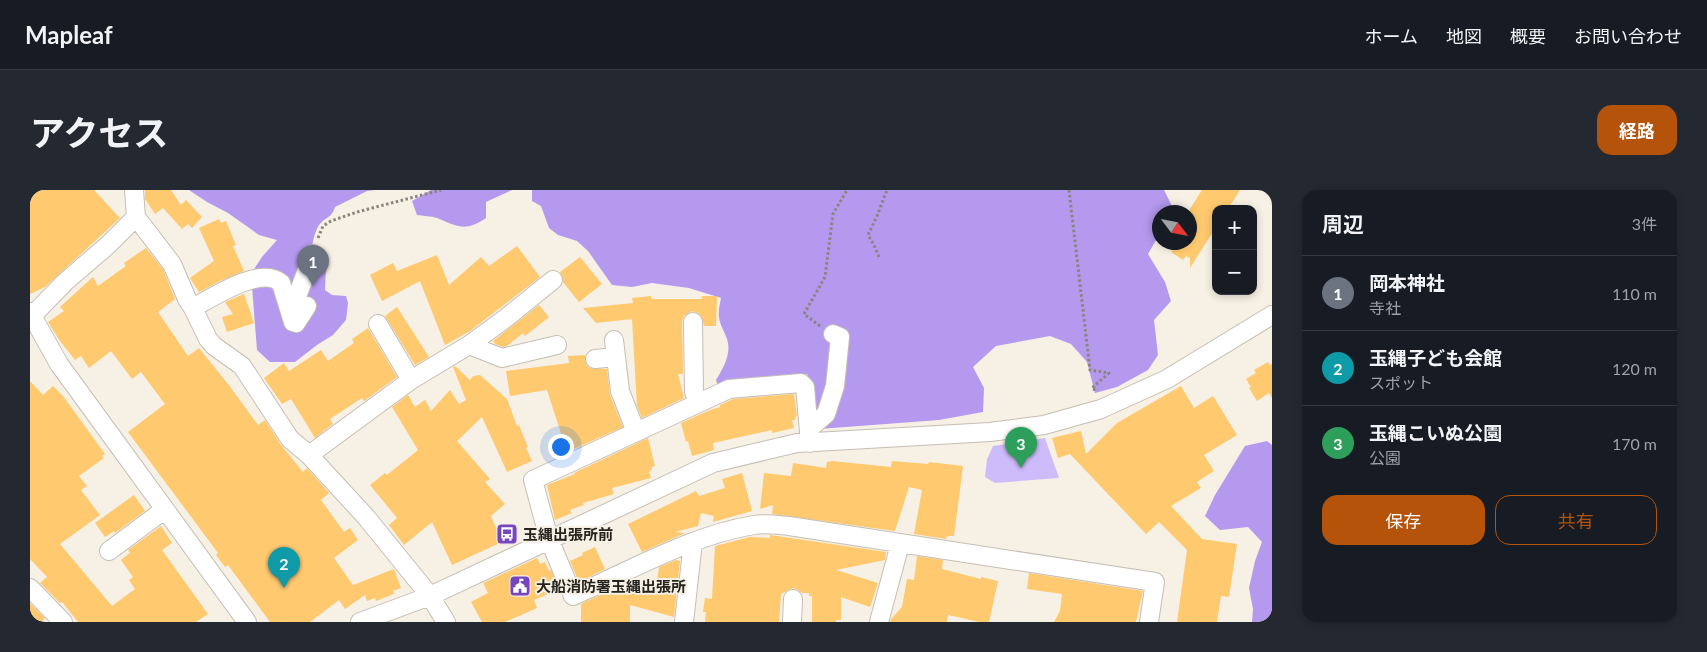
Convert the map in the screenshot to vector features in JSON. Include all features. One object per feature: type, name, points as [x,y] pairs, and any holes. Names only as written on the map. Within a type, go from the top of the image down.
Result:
[{"type":"street","points":[[134,190],[136,217],[172,264],[187,299],[208,339],[214,346],[242,366],[290,439],[309,455],[366,517],[430,596],[446,622]]},
{"type":"street","points":[[136,217],[31,315],[59,364],[247,622]]},
{"type":"street","points":[[286,299],[296,299],[313,254]]},
{"type":"street","points":[[193,308],[245,282],[262,277],[278,280],[281,283],[293,322],[296,323],[307,306]]},
{"type":"street","points":[[309,455],[411,380],[469,345],[553,280]]},
{"type":"street","points":[[360,622],[430,596],[548,539],[713,464],[796,443],[810,436],[990,432],[1044,425],[1107,406],[1167,379],[1272,314]]},
{"type":"street","points":[[693,322],[694,392],[699,403]]},
{"type":"street","points":[[378,324],[411,380]]},
{"type":"street","points":[[810,436],[826,414],[835,386],[840,336],[833,334]]},
{"type":"street","points":[[614,340],[620,391],[636,432]]},
{"type":"street","points":[[469,345],[502,358],[556,345]]},
{"type":"street","points":[[595,359],[616,357]]},
{"type":"street","points":[[810,436],[805,387],[801,383],[730,389],[533,480],[548,539],[573,596],[693,542],[719,533],[756,525],[789,526],[1154,582],[1149,622]]},
{"type":"street","points":[[109,551],[164,510]]},
{"type":"street","points":[[684,622],[693,542]]},
{"type":"street","points":[[878,622],[900,544]]},
{"type":"street","points":[[30,588],[63,622]]},
{"type":"street","points":[[792,622],[793,599]]},
{"type":"path","points":[[313,254],[323,226],[331,221],[357,212],[441,190]]},
{"type":"path","points":[[833,334],[804,314],[825,277],[833,214],[847,190]]},
{"type":"path","points":[[879,257],[868,233],[878,216],[887,190]]},
{"type":"path","points":[[1069,190],[1090,370],[1109,373],[1092,389],[1098,390],[1102,394],[1107,406]]},
{"type":"shaded area","points":[[189,190],[375,190],[367,191],[335,207],[332,213],[321,222],[314,238],[311,261],[326,266],[325,290],[332,295],[346,296],[348,303],[346,320],[333,335],[295,362],[270,362],[257,350],[251,274],[262,257],[277,240],[259,235],[228,213]]},
{"type":"shaded area","points":[[431,190],[512,190],[486,202],[486,218],[473,225],[462,227],[435,217],[417,215],[412,201]]},
{"type":"shaded area","points":[[532,190],[1164,190],[1172,205],[1152,205],[1152,247],[1148,254],[1165,282],[1171,301],[1154,320],[1158,355],[1148,370],[1117,387],[1095,393],[1087,362],[1071,344],[1050,336],[996,346],[973,367],[984,388],[983,412],[939,420],[819,429],[807,374],[735,380],[718,386],[716,380],[728,355],[727,339],[719,317],[721,298],[689,288],[652,283],[632,287],[612,285],[588,251],[577,241],[558,235],[549,228],[541,206],[532,201]]},
{"type":"shaded area","points":[[1045,438],[1059,478],[995,483],[985,477],[987,459],[993,446]]},
{"type":"shaded area","points":[[1267,441],[1272,445],[1272,622],[1252,622],[1253,609],[1249,588],[1255,561],[1262,542],[1248,527],[1220,530],[1205,516],[1215,495],[1245,446]]},
{"type":"building","points":[[30,190],[94,190],[120,218],[45,287],[30,294]]},
{"type":"building","points":[[145,190],[171,190],[181,205],[186,200],[202,217],[192,228],[188,224],[182,229],[163,208],[155,214],[145,199]]},
{"type":"building","points":[[1202,190],[1240,190],[1231,205],[1212,205],[1212,233],[1190,268],[1190,258],[1186,256],[1183,260],[1171,252],[1172,250],[1197,250],[1197,205],[1193,205]]},
{"type":"building","points":[[219,219],[221,223],[226,221],[236,245],[233,246],[244,271],[199,292],[190,278],[214,261],[199,228]]},
{"type":"building","points":[[517,246],[540,277],[470,331],[445,345],[420,281],[382,301],[370,275],[393,263],[397,271],[437,255],[449,285],[481,257],[489,266]]},
{"type":"building","points":[[146,248],[163,269],[175,299],[158,312],[188,356],[199,348],[258,425],[265,420],[281,445],[303,472],[307,468],[329,493],[321,500],[344,532],[350,528],[358,540],[334,558],[353,585],[394,569],[401,588],[393,591],[394,594],[376,601],[375,598],[367,601],[365,595],[345,609],[339,600],[310,622],[270,622],[228,565],[225,567],[216,555],[218,553],[128,432],[165,404],[141,372],[132,379],[111,351],[89,368],[81,356],[75,360],[60,341],[48,322],[64,311],[60,307],[93,277],[98,286],[126,266],[124,263]]},
{"type":"building","points":[[580,257],[602,284],[579,302],[563,282],[560,272]]},
{"type":"building","points":[[244,294],[254,323],[227,332],[222,317],[233,314],[225,302]]},
{"type":"building","points":[[651,296],[652,299],[702,299],[702,296],[717,296],[716,326],[704,326],[702,317],[692,311],[684,316],[682,322],[683,374],[678,374],[684,398],[642,418],[637,406],[632,319],[596,323],[583,308],[633,303],[632,298]]},
{"type":"building","points":[[539,305],[549,317],[525,336],[523,333],[507,346],[503,347],[495,344],[493,341]]},
{"type":"building","points":[[397,307],[429,357],[415,365],[385,316]]},
{"type":"building","points":[[368,328],[397,377],[364,401],[362,398],[330,419],[333,424],[315,438],[291,399],[282,404],[264,378],[284,363],[289,371],[321,350],[328,361],[354,343],[352,339]]},
{"type":"building","points":[[585,355],[586,365],[590,368],[607,369],[610,395],[623,427],[567,452],[547,390],[510,396],[506,371],[569,363],[568,356]]},
{"type":"building","points":[[1268,362],[1270,365],[1272,364],[1272,398],[1269,393],[1257,401],[1246,379],[1256,373],[1254,370]]},
{"type":"building","points":[[455,366],[470,380],[473,376],[480,375],[507,399],[517,426],[519,425],[528,447],[526,448],[532,461],[507,472],[482,417],[457,441],[490,479],[485,482],[505,504],[491,516],[502,542],[452,565],[432,522],[404,545],[389,525],[397,518],[370,485],[385,473],[387,475],[418,450],[392,407],[408,395],[415,407],[425,400],[431,411],[450,390],[459,404],[466,400],[453,367]]},
{"type":"building","points":[[30,381],[43,395],[53,386],[63,396],[105,454],[102,456],[104,458],[79,476],[87,486],[81,490],[100,515],[60,544],[112,606],[135,589],[129,580],[133,577],[121,560],[130,553],[128,550],[161,526],[172,543],[162,550],[208,614],[196,622],[78,622],[62,602],[60,603],[40,583],[47,577],[30,559]]},
{"type":"building","points":[[1181,386],[1194,408],[1213,396],[1237,435],[1204,455],[1214,471],[1197,482],[1201,488],[1171,506],[1202,539],[1237,544],[1229,597],[1221,596],[1217,622],[1177,622],[1187,550],[1159,522],[1146,534],[1070,454],[1058,458],[1052,438],[1081,431],[1086,454],[1117,423]]},
{"type":"building","points":[[794,394],[797,416],[795,417],[796,420],[792,420],[794,428],[772,433],[772,430],[713,443],[714,450],[692,456],[681,423],[720,407],[720,405],[733,399]]},
{"type":"building","points":[[648,438],[655,466],[649,471],[651,478],[612,488],[614,494],[583,503],[584,505],[570,510],[572,513],[555,520],[547,485],[575,474]]},
{"type":"building","points":[[892,461],[928,464],[929,462],[963,466],[954,536],[947,536],[946,539],[914,534],[922,490],[909,487],[895,531],[772,514],[773,505],[760,509],[764,473],[791,476],[793,463],[826,468],[827,462],[891,467]]},
{"type":"building","points":[[742,473],[752,511],[713,522],[714,516],[701,513],[698,526],[675,532],[685,533],[642,552],[628,524],[696,491],[699,496],[725,488],[722,479]]},
{"type":"building","points":[[134,495],[145,511],[115,533],[114,531],[105,537],[95,523]]},
{"type":"building","points":[[770,535],[886,552],[885,560],[836,570],[878,583],[870,607],[841,597],[841,620],[836,620],[836,622],[812,622],[812,596],[809,596],[809,593],[802,593],[793,588],[781,594],[779,622],[705,622],[706,612],[703,612],[705,598],[712,599],[715,546],[750,537],[770,538]]},
{"type":"building","points":[[595,547],[605,569],[581,581],[581,579],[578,580],[570,561]]},
{"type":"building","points":[[917,556],[943,560],[942,569],[981,579],[981,577],[998,581],[989,622],[979,622],[948,615],[947,622],[890,622],[902,607],[907,579],[914,580]]},
{"type":"building","name":"大船消防署玉縄出張所","points":[[537,558],[540,564],[545,562],[549,571],[551,570],[559,589],[534,600],[537,608],[505,622],[482,622],[471,602],[488,593],[483,583]]},
{"type":"building","points":[[676,560],[680,561],[674,617],[630,605],[630,622],[581,622],[581,604],[623,584],[646,590],[647,587],[656,589],[659,567]]},
{"type":"building","points":[[1029,573],[1143,591],[1136,622],[1054,622],[1060,611],[1062,594],[1027,589]]},
{"type":"building","points":[[30,603],[45,618],[41,622],[30,622]]},
{"type":"place","name":"岡本神社","points":[[313,286]]},
{"type":"place","name":"玉縄こいぬ公園","points":[[1021,468]]},
{"type":"place","name":"玉縄出張所前","points":[[507,534]]},
{"type":"place","name":"大船消防署玉縄出張所","points":[[520,586]]},
{"type":"place","name":"玉縄子ども会館","points":[[284,588]]}]
